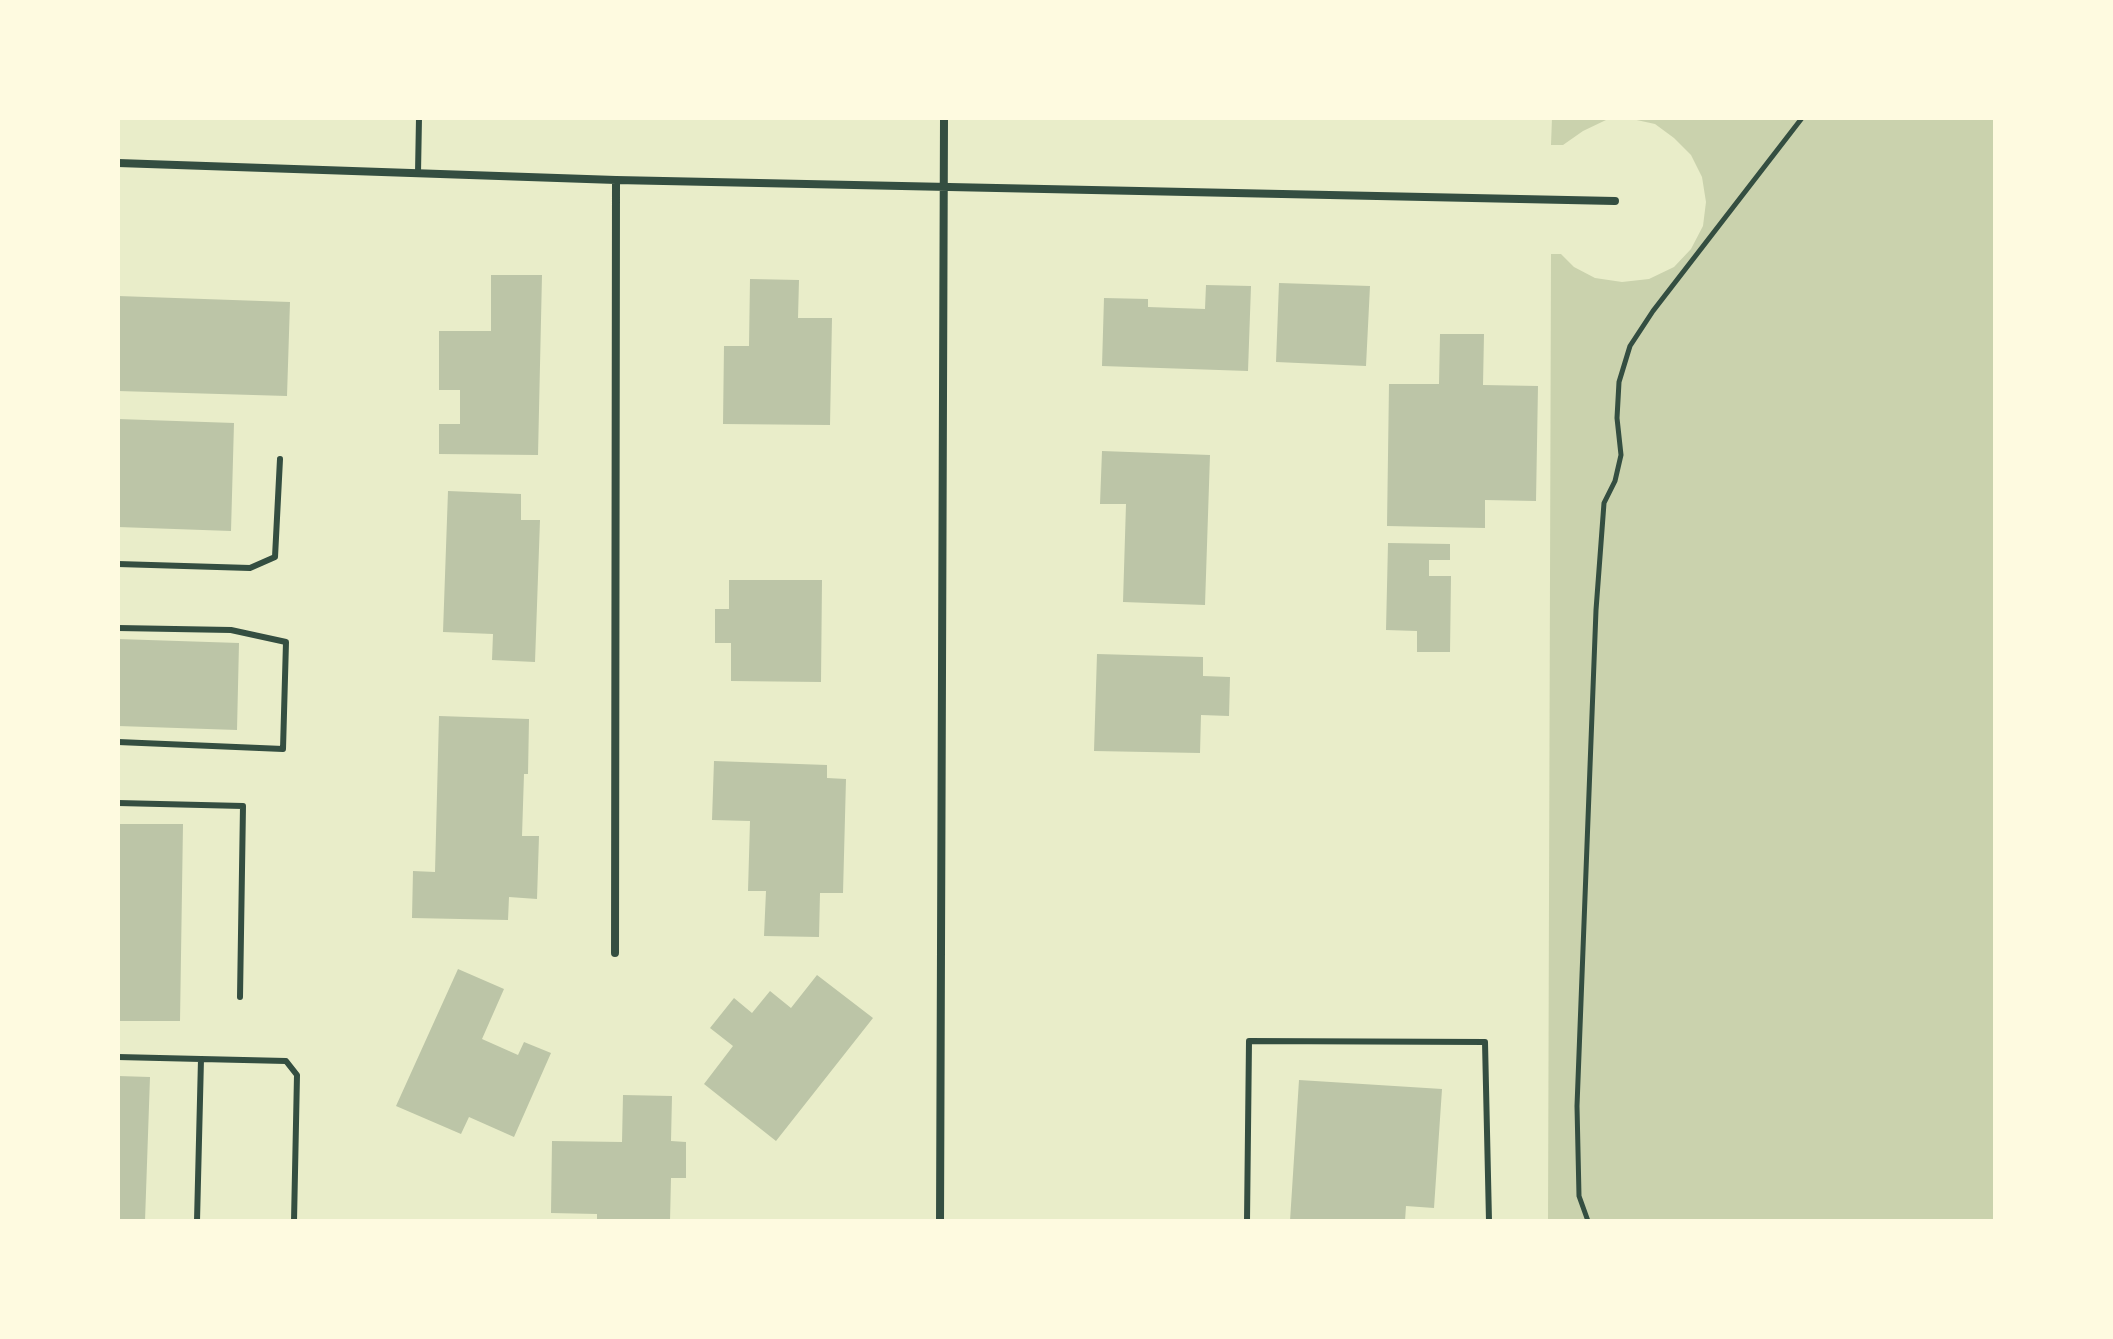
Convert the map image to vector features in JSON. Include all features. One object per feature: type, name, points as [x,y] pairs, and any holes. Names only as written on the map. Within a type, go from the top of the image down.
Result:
[{"type":"street","points":[[940,1221],[944,118]]},
{"type":"street","points":[[118,163],[616,180],[1615,201]]},
{"type":"street","points":[[615,953],[616,180]]},
{"type":"lane","points":[[418,173],[419,118]]},
{"type":"lane","points":[[118,564],[250,568],[275,557],[280,459]]},
{"type":"lane","points":[[118,628],[231,630],[286,642],[283,749],[118,742]]},
{"type":"lane","points":[[118,803],[243,806],[240,997]]},
{"type":"lane","points":[[1247,1221],[1249,1041],[1265,1041],[1485,1042],[1489,1221]]},
{"type":"lane","points":[[118,1057],[286,1061],[297,1075],[294,1221]]},
{"type":"lane","points":[[197,1221],[201,1059]]},
{"type":"path","points":[[1588,1221],[1579,1196],[1577,1106],[1596,610],[1604,503],[1615,481],[1621,455],[1617,418],[1619,382],[1630,346],[1653,311],[1802,118]]},
{"type":"green space","points":[[1552,118],[1995,118],[1995,1221],[1548,1221],[1551,254],[1561,254],[1574,267],[1595,278],[1622,282],[1649,279],[1674,267],[1691,249],[1703,226],[1706,202],[1702,177],[1691,155],[1655,124],[1632,119],[1606,120],[1563,145],[1551,145]]},
{"type":"building","points":[[491,275],[542,275],[538,455],[439,454],[439,424],[460,424],[460,390],[439,390],[439,331],[491,331]]},
{"type":"building","points":[[750,279],[799,280],[798,318],[832,318],[830,425],[723,424],[724,346],[749,346]]},
{"type":"building","points":[[1279,283],[1370,286],[1366,366],[1276,362]]},
{"type":"building","points":[[1206,285],[1251,286],[1248,371],[1102,366],[1104,298],[1148,299],[1148,307],[1205,309]]},
{"type":"building","points":[[118,296],[290,302],[287,396],[118,391]]},
{"type":"building","points":[[1440,334],[1484,334],[1483,385],[1538,386],[1536,501],[1485,500],[1485,528],[1387,526],[1389,384],[1439,384]]},
{"type":"building","points":[[118,419],[234,423],[231,531],[118,527]]},
{"type":"building","points":[[1102,451],[1210,455],[1205,605],[1123,602],[1126,504],[1100,504]]},
{"type":"building","points":[[448,491],[521,494],[521,520],[540,520],[535,662],[492,660],[493,634],[443,632]]},
{"type":"building","points":[[1388,543],[1450,544],[1450,560],[1429,560],[1429,576],[1451,576],[1450,652],[1417,652],[1417,631],[1386,630]]},
{"type":"building","points":[[729,580],[822,580],[821,682],[731,681],[731,643],[715,643],[715,609],[729,609]]},
{"type":"building","points":[[118,639],[239,643],[237,730],[118,726]]},
{"type":"building","points":[[1097,654],[1203,657],[1203,676],[1230,677],[1229,716],[1201,715],[1200,753],[1094,751]]},
{"type":"building","points":[[439,716],[529,719],[522,836],[539,836],[537,899],[509,897],[508,920],[412,918],[413,871],[435,872]]},
{"type":"building","points":[[714,761],[827,765],[827,778],[846,779],[843,893],[820,893],[819,937],[764,936],[766,891],[748,891],[750,821],[712,820]]},
{"type":"building","points":[[118,824],[183,824],[180,1021],[118,1021]]},
{"type":"building","points":[[458,969],[504,989],[482,1039],[518,1055],[524,1042],[551,1053],[514,1137],[469,1117],[461,1134],[396,1106]]},
{"type":"building","points":[[817,975],[873,1018],[776,1141],[704,1084],[733,1046],[710,1028],[734,998],[752,1013],[770,991],[791,1008]]},
{"type":"building","points":[[118,1076],[150,1077],[145,1221],[118,1221]]},
{"type":"building","points":[[1299,1080],[1442,1089],[1434,1208],[1406,1206],[1405,1221],[1290,1221]]},
{"type":"building","points":[[623,1095],[672,1096],[671,1141],[686,1142],[686,1178],[671,1178],[670,1221],[597,1221],[597,1214],[551,1213],[552,1141],[622,1142]]}]
